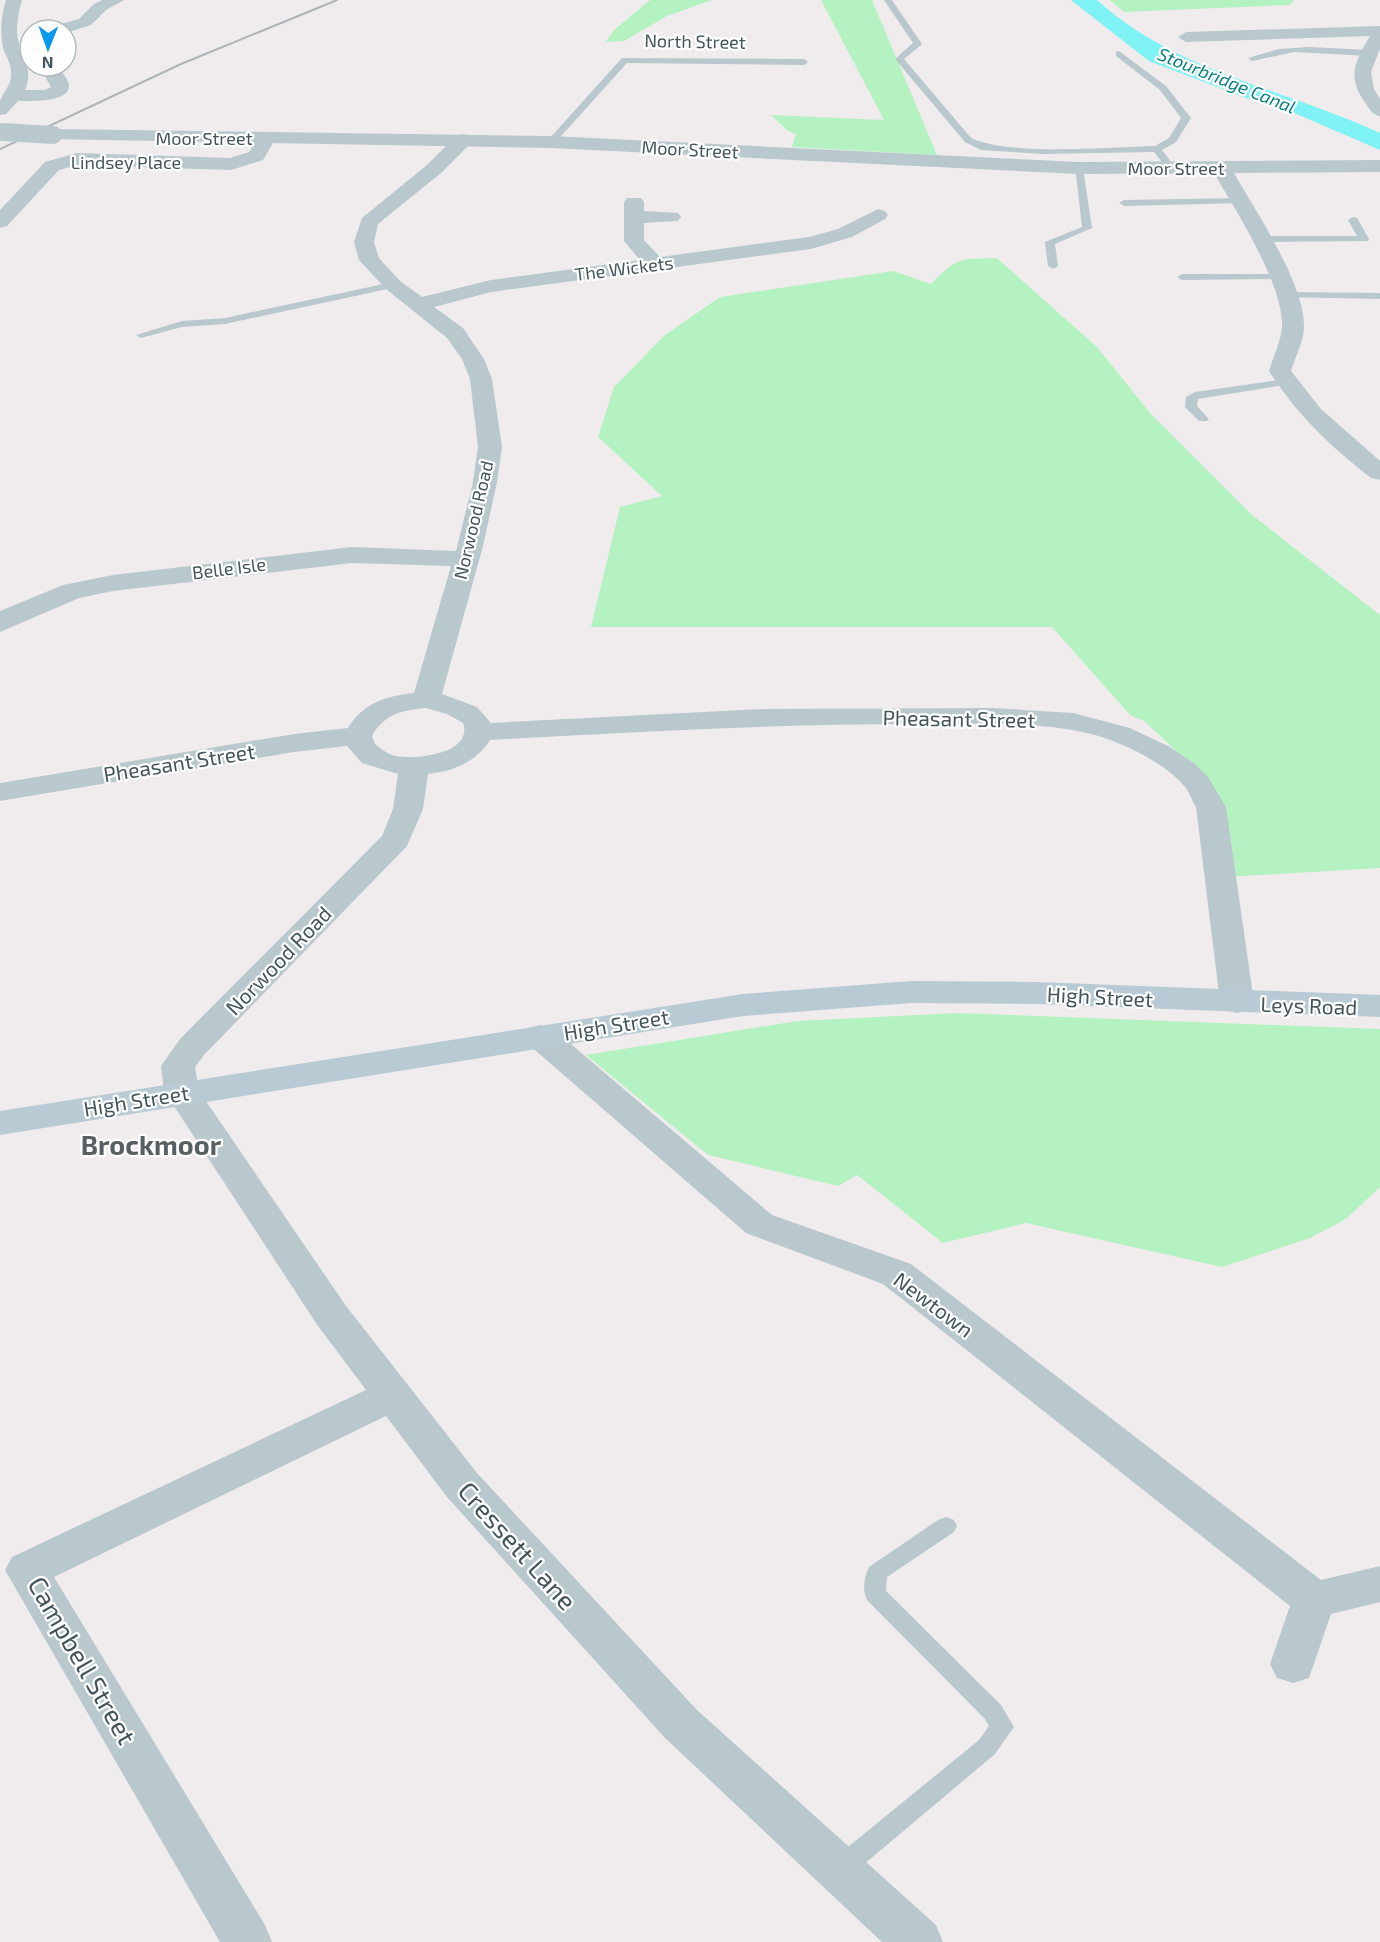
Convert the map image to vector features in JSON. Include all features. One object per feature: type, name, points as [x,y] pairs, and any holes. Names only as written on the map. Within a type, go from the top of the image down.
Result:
[{"type":"main road","name":"High Street","points":[[0,1123],[182,1092],[743,1005],[911,992],[1037,993],[1237,1002]]},
{"type":"main road","name":"Leys Road","points":[[1237,1002],[1380,1006]]},
{"type":"street","points":[[0,110],[14,96],[20,67],[11,45],[9,11],[14,0]]},
{"type":"street","points":[[78,24],[85,22],[100,7],[116,0]]},
{"type":"street","points":[[1186,37],[1380,32],[1361,69],[1366,94],[1380,111]]},
{"type":"street","points":[[14,96],[48,95],[60,88],[56,78]]},
{"type":"street","name":"Moor Street","points":[[1,132],[53,135],[551,142],[1078,168],[1380,166]]},
{"type":"street","name":"Lindsey Place","points":[[0,222],[52,166],[62,162],[77,159],[231,164],[256,156],[267,138]]},
{"type":"street","name":"Norwood Road","points":[[426,700],[466,559],[490,447],[481,379],[472,358],[455,333],[393,285],[369,260],[364,242],[369,222],[434,169],[463,140]]},
{"type":"street","points":[[1221,168],[1260,239],[1282,286],[1293,326],[1280,371],[1314,418],[1380,473]]},
{"type":"street","points":[[655,264],[634,241],[634,209],[671,217]]},
{"type":"street","name":"The Wickets","points":[[419,304],[491,286],[738,255],[812,243],[845,233],[878,215]]},
{"type":"street","points":[[829,238],[851,250]]},
{"type":"street","name":"Belle Isle","points":[[2,619],[72,591],[124,581],[352,555],[466,559]]},
{"type":"street","points":[[426,700],[451,704],[469,713],[477,722],[479,732],[471,747],[457,757],[441,763],[414,766],[388,763],[373,758],[362,748],[358,736],[364,721],[379,710],[407,701],[426,700]]},
{"type":"street","name":"Pheasant Street","points":[[479,732],[675,720],[901,716],[1041,718],[1090,725],[1124,735],[1175,763],[1197,782],[1211,807],[1237,1002]]},
{"type":"street","name":"Pheasant Street","points":[[0,792],[294,743],[358,736]]},
{"type":"street","name":"Norwood Road","points":[[182,1092],[178,1066],[192,1047],[396,839],[408,809],[414,766]]},
{"type":"street","name":"Newtown","points":[[540,1036],[759,1224],[897,1274],[1314,1600]]},
{"type":"street","name":"Cressett Lane","points":[[182,1092],[332,1316],[462,1485],[681,1724],[918,1942]]},
{"type":"street","name":"Campbell Street","points":[[247,1942],[27,1570],[392,1395]]},
{"type":"street","points":[[1293,1664],[1314,1600],[1380,1584]]},
{"type":"lane","points":[[888,0],[918,44],[899,59],[968,140],[984,148],[1042,151],[1157,149],[1173,140],[1186,118],[1163,88],[1119,54]]},
{"type":"lane","points":[[1252,58],[1276,52],[1369,53]]},
{"type":"lane","name":"North Street","points":[[551,142],[625,60],[804,62]]},
{"type":"lane","points":[[1157,149],[1170,167]]},
{"type":"lane","points":[[1053,266],[1050,243],[1087,228],[1078,168]]},
{"type":"lane","points":[[1124,202],[1240,201]]},
{"type":"lane","points":[[1260,239],[1364,239],[1353,220]]},
{"type":"lane","points":[[1182,277],[1380,296]]},
{"type":"lane","points":[[141,335],[182,324],[225,321],[393,285]]},
{"type":"lane","points":[[1203,419],[1191,406],[1192,397],[1199,393],[1286,382]]},
{"type":"lane","points":[[840,1869],[987,1747],[1002,1727],[993,1712],[875,1594],[877,1573],[946,1527]]},
{"type":"green space","points":[[650,0],[712,0],[667,16],[624,41],[606,42],[613,31]]},
{"type":"green space","points":[[821,0],[872,0],[937,155],[792,147],[796,134],[788,131],[771,115],[884,120]]},
{"type":"green space","points":[[1110,0],[1293,0],[1293,2],[1289,5],[1124,12]]},
{"type":"green space","points":[[997,258],[1097,347],[1151,414],[1251,514],[1380,615],[1380,868],[1225,877],[1202,775],[1144,721],[1130,715],[1052,627],[591,627],[620,507],[662,496],[598,437],[614,387],[665,335],[720,297],[893,271],[931,284],[947,269],[960,261]]},
{"type":"green space","points":[[958,1013],[1380,1029],[1380,1187],[1346,1219],[1310,1238],[1222,1267],[1026,1223],[943,1243],[857,1175],[838,1186],[708,1155],[586,1055],[797,1021]]},
{"type":"water","name":"Stourbridge Canal","points":[[1071,0],[1097,0],[1128,25],[1196,62],[1380,133],[1380,150],[1292,112],[1246,98],[1149,61]]},
{"type":"railway","points":[[0,149],[181,64],[337,0]]},
{"type":"district","name":"Brockmoor","points":[[151,1144]]}]
